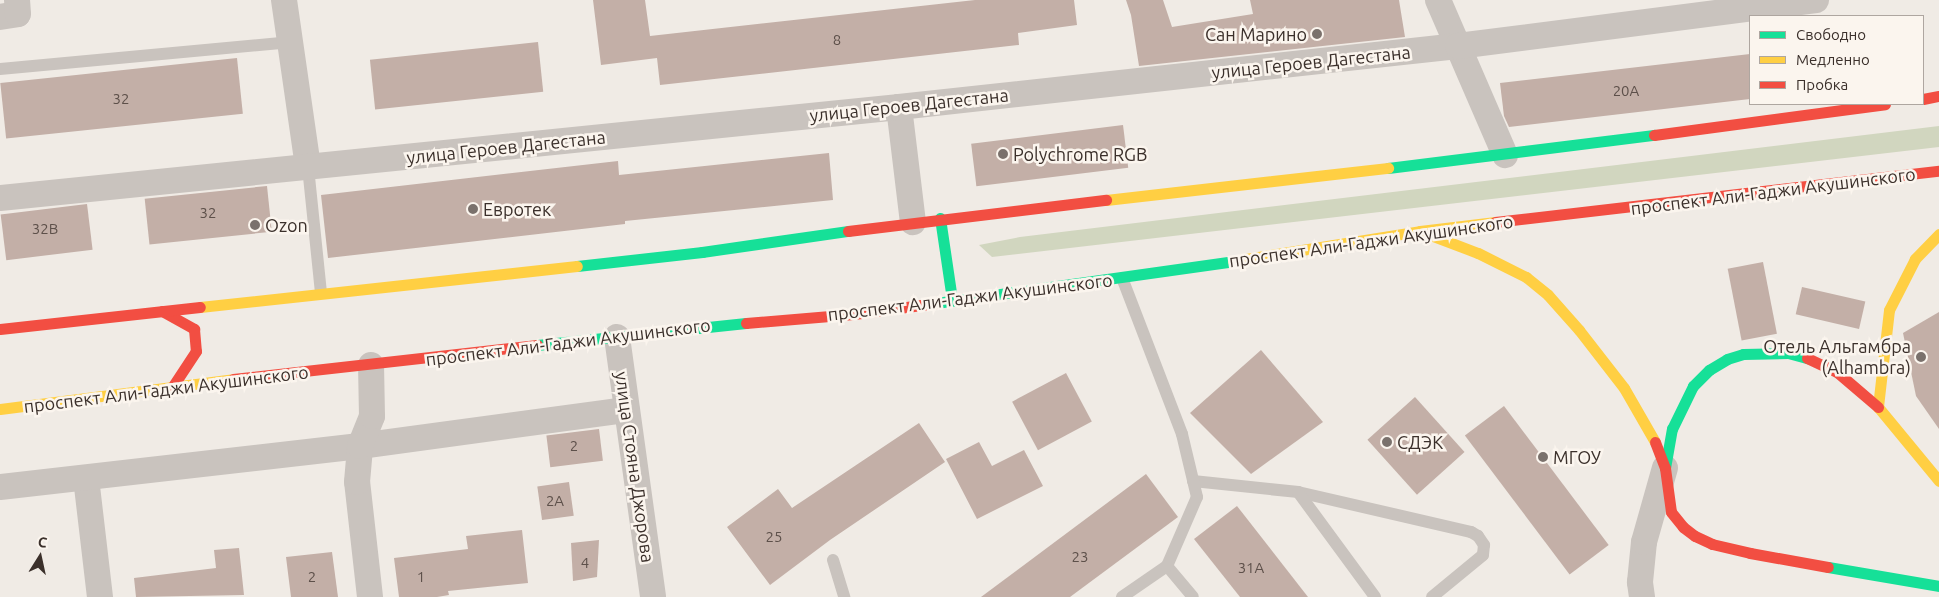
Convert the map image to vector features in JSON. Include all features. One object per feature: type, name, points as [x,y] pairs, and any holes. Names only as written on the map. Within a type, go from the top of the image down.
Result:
[{"type":"main road","points":[[1924,99],[1939,96]]},
{"type":"main road","points":[[0,329],[321,292],[702,252],[940,218],[1505,155],[1878,105]]},
{"type":"main road","name":"проспект Али-Гаджи Акушинского","points":[[0,409],[100,398],[173,386],[710,326],[854,314],[952,299],[1122,278],[1420,231],[1939,171]]},
{"type":"main road","points":[[940,218],[952,299]]},
{"type":"main road","points":[[1420,231],[1504,264],[1526,277],[1548,295],[1579,330],[1624,388],[1654,438],[1664,468],[1671,512],[1683,527],[1695,536],[1712,544],[1750,552],[1939,586]]},
{"type":"main road","points":[[1878,407],[1889,310],[1915,259],[1939,234]]},
{"type":"main road","points":[[162,311],[194,329],[196,351],[173,386]]},
{"type":"main road","points":[[1664,468],[1672,428],[1693,386],[1709,370],[1727,359],[1743,354],[1788,353],[1814,360],[1837,372],[1878,407],[1939,481]]},
{"type":"street","points":[[284,0],[308,167]]},
{"type":"street","points":[[1438,0],[1505,155]]},
{"type":"street","name":"улица Героев Дагестана","points":[[0,198],[899,107],[1458,46],[1816,0]]},
{"type":"street","points":[[899,107],[913,222]]},
{"type":"street","name":"улица Стояна Джорова","points":[[617,337],[653,597]]},
{"type":"street","points":[[370,597],[357,482],[360,446],[372,416],[371,365]]},
{"type":"street","points":[[0,487],[360,446],[627,410]]},
{"type":"street","points":[[1642,597],[1640,582],[1644,542],[1664,468]]},
{"type":"street","points":[[86,478],[100,597]]},
{"type":"lane","points":[[0,69],[176,51],[289,42]]},
{"type":"lane","points":[[308,167],[321,292]]},
{"type":"lane","points":[[1122,278],[1182,434],[1197,497],[1167,566],[1122,597]]},
{"type":"lane","points":[[1193,481],[1298,492],[1470,532],[1478,536],[1484,545],[1483,555],[1432,597]]},
{"type":"lane","points":[[1298,492],[1374,597]]},
{"type":"lane","points":[[833,560],[844,597]]},
{"type":"lane","points":[[1167,566],[1193,597]]},
{"type":"green space","points":[[1939,126],[1939,147],[992,257],[979,245],[1020,237]]},
{"type":"building","points":[[593,0],[645,0],[650,36],[975,0],[1074,0],[1077,25],[1018,33],[1019,45],[660,85],[657,58],[601,65]]},
{"type":"building","points":[[1126,0],[1163,0],[1172,27],[1253,14],[1250,0],[1399,0],[1405,37],[1139,66],[1131,15]]},
{"type":"building","points":[[538,42],[543,92],[375,109],[370,60]]},
{"type":"building","points":[[1749,54],[1749,99],[1509,127],[1504,116],[1500,83]]},
{"type":"building","points":[[237,58],[243,114],[6,139],[0,83]]},
{"type":"building","points":[[1123,125],[1128,168],[976,186],[971,144]]},
{"type":"building","name":"Евротек","points":[[829,153],[833,200],[625,221],[625,224],[328,258],[321,195],[618,161],[619,175]]},
{"type":"building","points":[[267,186],[272,232],[149,245],[145,199]]},
{"type":"building","points":[[87,204],[93,250],[6,260],[1,215]]},
{"type":"building","points":[[1763,262],[1777,334],[1742,341],[1728,269]]},
{"type":"building","points":[[1802,287],[1865,302],[1859,329],[1796,314]]},
{"type":"building","points":[[1939,312],[1939,429],[1916,396],[1903,333]]},
{"type":"building","points":[[1261,350],[1323,422],[1251,474],[1190,413]]},
{"type":"building","points":[[1066,373],[1092,422],[1038,450],[1012,402]]},
{"type":"building","points":[[1415,397],[1465,452],[1417,495],[1367,440]]},
{"type":"building","points":[[1504,406],[1609,545],[1570,574],[1465,435]]},
{"type":"building","points":[[919,423],[945,462],[830,540],[770,585],[727,527],[778,489],[792,508]]},
{"type":"building","points":[[599,429],[603,461],[550,467],[546,435]]},
{"type":"building","points":[[979,442],[992,466],[1024,450],[1043,486],[977,519],[946,459]]},
{"type":"building","points":[[1146,474],[1178,517],[1070,597],[981,597]]},
{"type":"building","points":[[569,482],[574,516],[542,520],[537,486]]},
{"type":"building","points":[[1237,506],[1308,597],[1240,597],[1194,539]]},
{"type":"building","points":[[522,530],[528,583],[448,591],[449,595],[437,597],[399,597],[394,558],[468,549],[466,536]]},
{"type":"building","points":[[599,540],[597,577],[573,581],[571,543]]},
{"type":"building","points":[[239,548],[244,595],[136,597],[134,578],[216,568],[214,550]]},
{"type":"building","points":[[332,552],[338,597],[291,597],[286,557]]},
{"type":"traffic: fast","points":[[1388,168],[1654,135]]},
{"type":"traffic: fast","points":[[940,218],[952,299]]},
{"type":"traffic: fast","points":[[577,266],[702,252],[848,231]]},
{"type":"traffic: fast","points":[[936,303],[1233,261]]},
{"type":"traffic: fast","points":[[537,345],[746,323]]},
{"type":"traffic: fast","points":[[1665,468],[1672,429],[1693,386],[1709,370],[1727,359],[1743,354],[1788,353],[1807,358]]},
{"type":"traffic: fast","points":[[1828,567],[1939,586]]},
{"type":"traffic: slow","points":[[1106,200],[1388,168]]},
{"type":"traffic: slow","points":[[1233,261],[1420,231],[1495,222]]},
{"type":"traffic: slow","points":[[1420,231],[1478,253],[1526,277],[1548,295],[1579,330],[1624,388],[1655,442]]},
{"type":"traffic: slow","points":[[1939,234],[1915,259],[1889,310],[1878,407],[1939,481]]},
{"type":"traffic: slow","points":[[200,307],[577,266]]},
{"type":"traffic: slow","points":[[0,409],[233,379]]},
{"type":"traffic: jam","points":[[1924,99],[1939,96]]},
{"type":"traffic: jam","points":[[1654,135],[1878,105]]},
{"type":"traffic: jam","points":[[1495,222],[1939,171]]},
{"type":"traffic: jam","points":[[848,231],[1106,200]]},
{"type":"traffic: jam","points":[[746,323],[854,314],[936,303]]},
{"type":"traffic: jam","points":[[0,329],[200,307]]},
{"type":"traffic: jam","points":[[162,311],[194,329],[196,351],[173,386]]},
{"type":"traffic: jam","points":[[233,379],[537,345]]},
{"type":"traffic: jam","points":[[1807,358],[1837,372],[1878,407]]},
{"type":"traffic: jam","points":[[1655,442],[1665,468],[1671,512],[1683,527],[1695,536],[1712,544],[1750,553],[1828,567]]},
{"type":"place","name":"Сан Марино","points":[[1317,34]]},
{"type":"place","name":"Polychrome RGB","points":[[1003,154]]},
{"type":"place","name":"Евротек","points":[[473,209]]},
{"type":"place","name":"Ozon","points":[[255,225]]},
{"type":"place","name":"Отель Альгамбра (Alhambra)","points":[[1921,357]]},
{"type":"place","name":"СДЭК","points":[[1387,442]]},
{"type":"place","name":"МГОУ","points":[[1543,457]]}]
